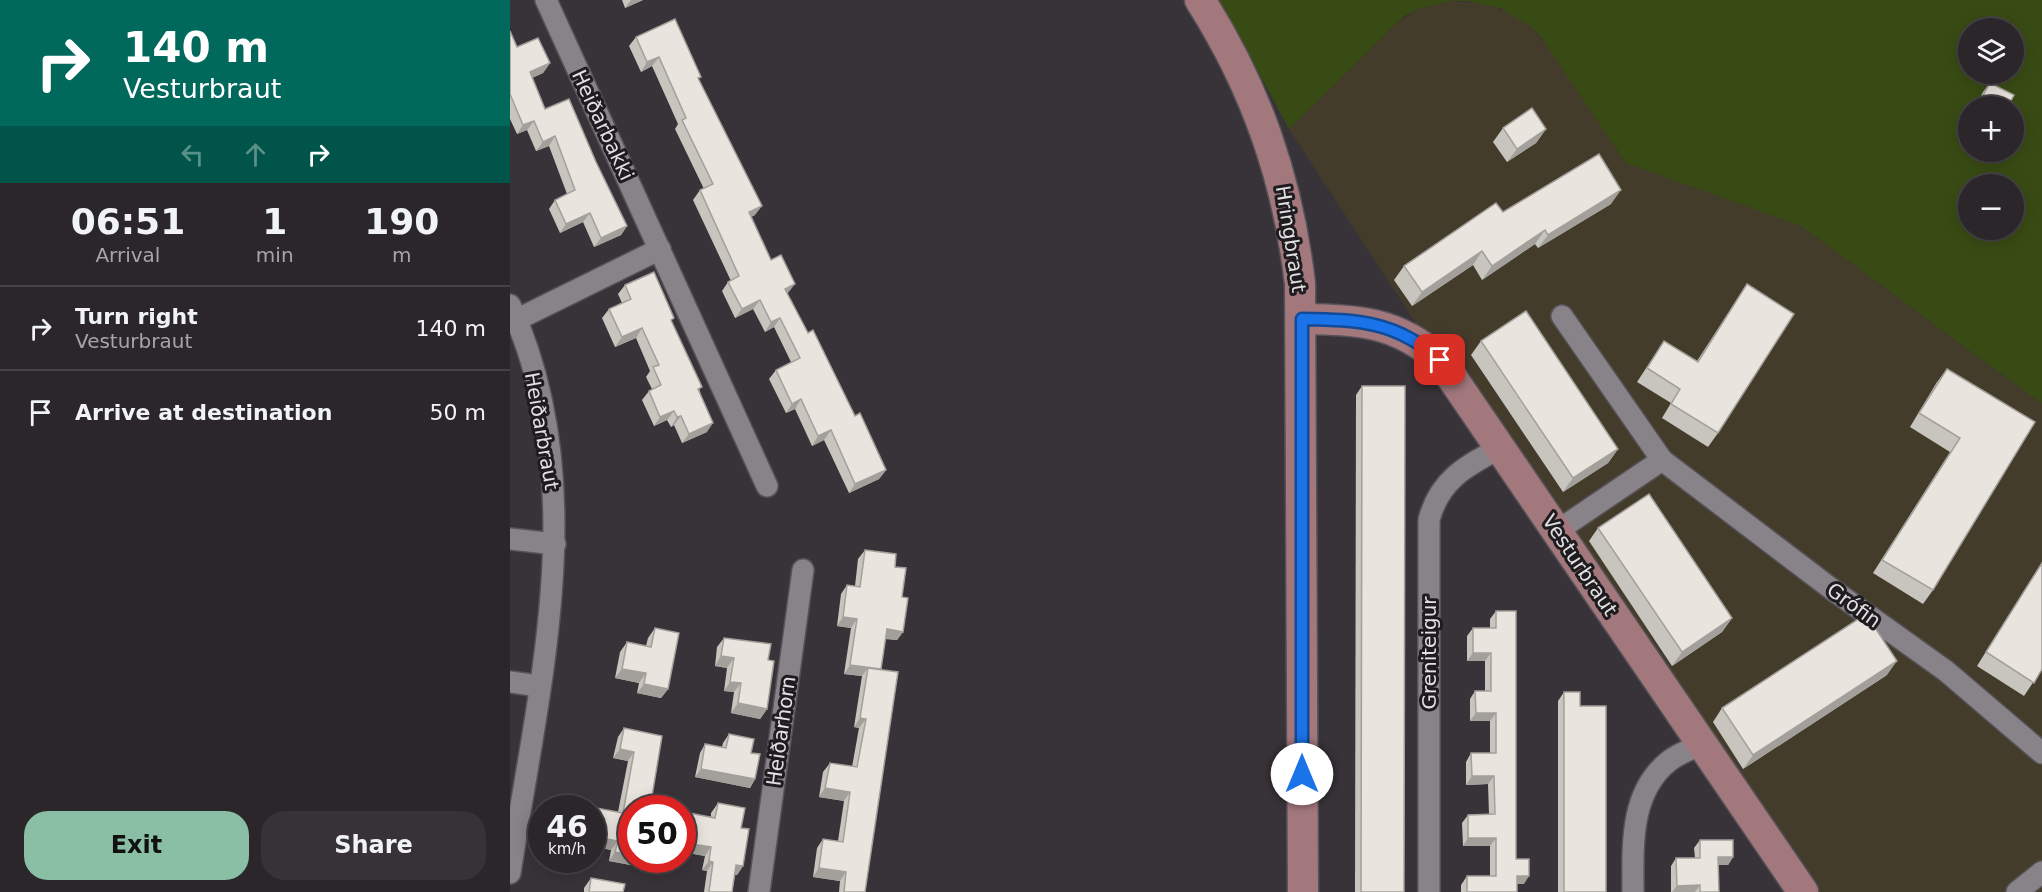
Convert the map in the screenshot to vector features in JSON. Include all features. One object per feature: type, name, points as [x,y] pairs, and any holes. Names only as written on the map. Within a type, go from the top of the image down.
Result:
[{"type":"main road","name":"Hringbraut","points":[[1200,0],[1238,65],[1273,150],[1296,249],[1302,319],[1302,892]]},
{"type":"main road","name":"Vesturbraut","points":[[1302,319],[1373,323],[1408,336],[1440,360],[1803,892]]},
{"type":"street","name":"Heiðarbakki","points":[[546,0],[767,486]]},
{"type":"street","points":[[512,316],[660,249]]},
{"type":"street","name":"Heiðarbraut","points":[[510,873],[515,813],[539,686],[549,617],[555,544],[551,477],[542,410],[512,316]]},
{"type":"street","name":"Grófin","points":[[1562,316],[1662,460],[1833,590],[1946,671],[2042,753]]},
{"type":"street","name":"Greniteigur","points":[[1429,892],[1429,520],[1438,495],[1450,479],[1462,469],[1500,448]]},
{"type":"street","points":[[1557,531],[1662,460]]},
{"type":"street","points":[[510,539],[555,544]]},
{"type":"street","name":"Heiðarhorn","points":[[759,892],[803,570]]},
{"type":"street","points":[[510,682],[539,686]]},
{"type":"street","points":[[1633,892],[1633,835],[1645,791],[1669,761],[1702,744]]},
{"type":"street","points":[[2017,892],[2042,872]]},
{"type":"shaded area","points":[[1450,1],[1484,3],[1515,15],[1529,25],[1551,50],[1626,163],[1801,226],[2042,404],[2042,892],[1803,892],[1440,360],[1289,129],[1389,28],[1418,9]]},
{"type":"green space","points":[[1215,0],[2042,0],[2042,404],[1801,226],[1626,163],[1541,37],[1529,25],[1500,8],[1467,1],[1450,1],[1418,9],[1403,17],[1289,129],[1234,27]]},
{"type":"building","points":[[675,19],[701,77],[698,78],[762,206],[749,212],[771,260],[781,255],[795,284],[785,289],[808,333],[813,330],[855,416],[860,413],[886,470],[855,484],[831,430],[818,436],[801,399],[792,404],[776,370],[800,358],[780,318],[771,322],[760,300],[742,309],[728,282],[739,276],[700,190],[713,184],[682,120],[686,118],[659,57],[647,62],[636,37]]},
{"type":"building","points":[[510,31],[517,47],[538,38],[550,63],[530,72],[545,109],[569,99],[627,226],[601,238],[590,213],[566,224],[555,200],[575,190],[555,136],[543,142],[534,121],[523,125],[510,94]]},
{"type":"building","points":[[1989,84],[2014,95],[2013,96],[1983,96]]},
{"type":"building","points":[[1532,108],[1546,129],[1517,149],[1503,128]]},
{"type":"building","points":[[1599,154],[1621,190],[1548,235],[1545,230],[1492,266],[1482,251],[1422,292],[1404,266],[1496,203],[1503,212]]},
{"type":"building","points":[[654,272],[674,318],[671,320],[702,387],[698,389],[713,423],[689,434],[681,416],[677,417],[674,411],[660,417],[649,391],[661,385],[653,367],[659,365],[642,328],[622,337],[609,309],[631,299],[625,285]]},
{"type":"building","points":[[1747,284],[1794,314],[1718,433],[1671,404],[1680,389],[1647,368],[1664,341],[1698,362]]},
{"type":"building","points":[[1526,311],[1618,449],[1573,478],[1481,341]]},
{"type":"building","points":[[1947,369],[2035,422],[1933,590],[1882,560],[1960,438],[1919,413]]},
{"type":"building","points":[[1362,386],[1405,386],[1404,892],[1361,892]]},
{"type":"building","points":[[1649,494],[1732,618],[1682,652],[1598,528]]},
{"type":"building","points":[[865,550],[896,554],[895,567],[906,568],[902,597],[908,598],[903,632],[887,629],[881,669],[850,665],[857,619],[843,617],[847,585],[860,587]]},
{"type":"building","points":[[2042,563],[2042,669],[2034,683],[1986,652]]},
{"type":"building","points":[[1496,611],[1516,611],[1516,859],[1529,859],[1529,876],[1517,876],[1517,892],[1467,892],[1467,876],[1496,876],[1496,838],[1468,838],[1468,815],[1495,814],[1494,776],[1472,776],[1471,753],[1496,753],[1496,713],[1476,713],[1475,691],[1491,691],[1491,653],[1473,653],[1473,628],[1496,628]]},
{"type":"building","points":[[1866,614],[1897,661],[1753,755],[1722,708]]},
{"type":"building","points":[[655,628],[679,633],[668,689],[644,684],[646,673],[622,669],[627,642],[651,647]]},
{"type":"building","points":[[724,638],[771,644],[768,660],[774,661],[767,709],[738,703],[741,683],[730,682],[734,658],[721,656]]},
{"type":"building","points":[[868,668],[898,672],[865,892],[844,892],[846,872],[819,868],[823,839],[843,842],[850,792],[825,788],[830,763],[857,767],[866,719],[860,718]]},
{"type":"building","points":[[1564,692],[1580,692],[1580,706],[1606,706],[1606,892],[1564,892]]},
{"type":"building","points":[[624,728],[662,736],[652,795],[626,795],[634,752],[620,749]]},
{"type":"building","points":[[729,734],[754,739],[751,753],[760,754],[755,779],[701,769],[705,744],[726,748]]},
{"type":"building","points":[[718,803],[745,808],[741,828],[749,829],[743,866],[736,865],[732,892],[709,892],[713,862],[709,861],[711,847],[696,845],[696,814],[715,818]]},
{"type":"building","points":[[606,810],[618,812],[618,841],[606,839]]},
{"type":"building","points":[[1700,840],[1733,840],[1733,857],[1718,857],[1719,892],[1700,892],[1700,885],[1677,886],[1676,858],[1700,858]]},
{"type":"building","points":[[591,878],[625,884],[623,892],[589,892]]},
{"type":"route","points":[[1302,774],[1302,319],[1356,320],[1373,323],[1408,336],[1440,360]]}]
